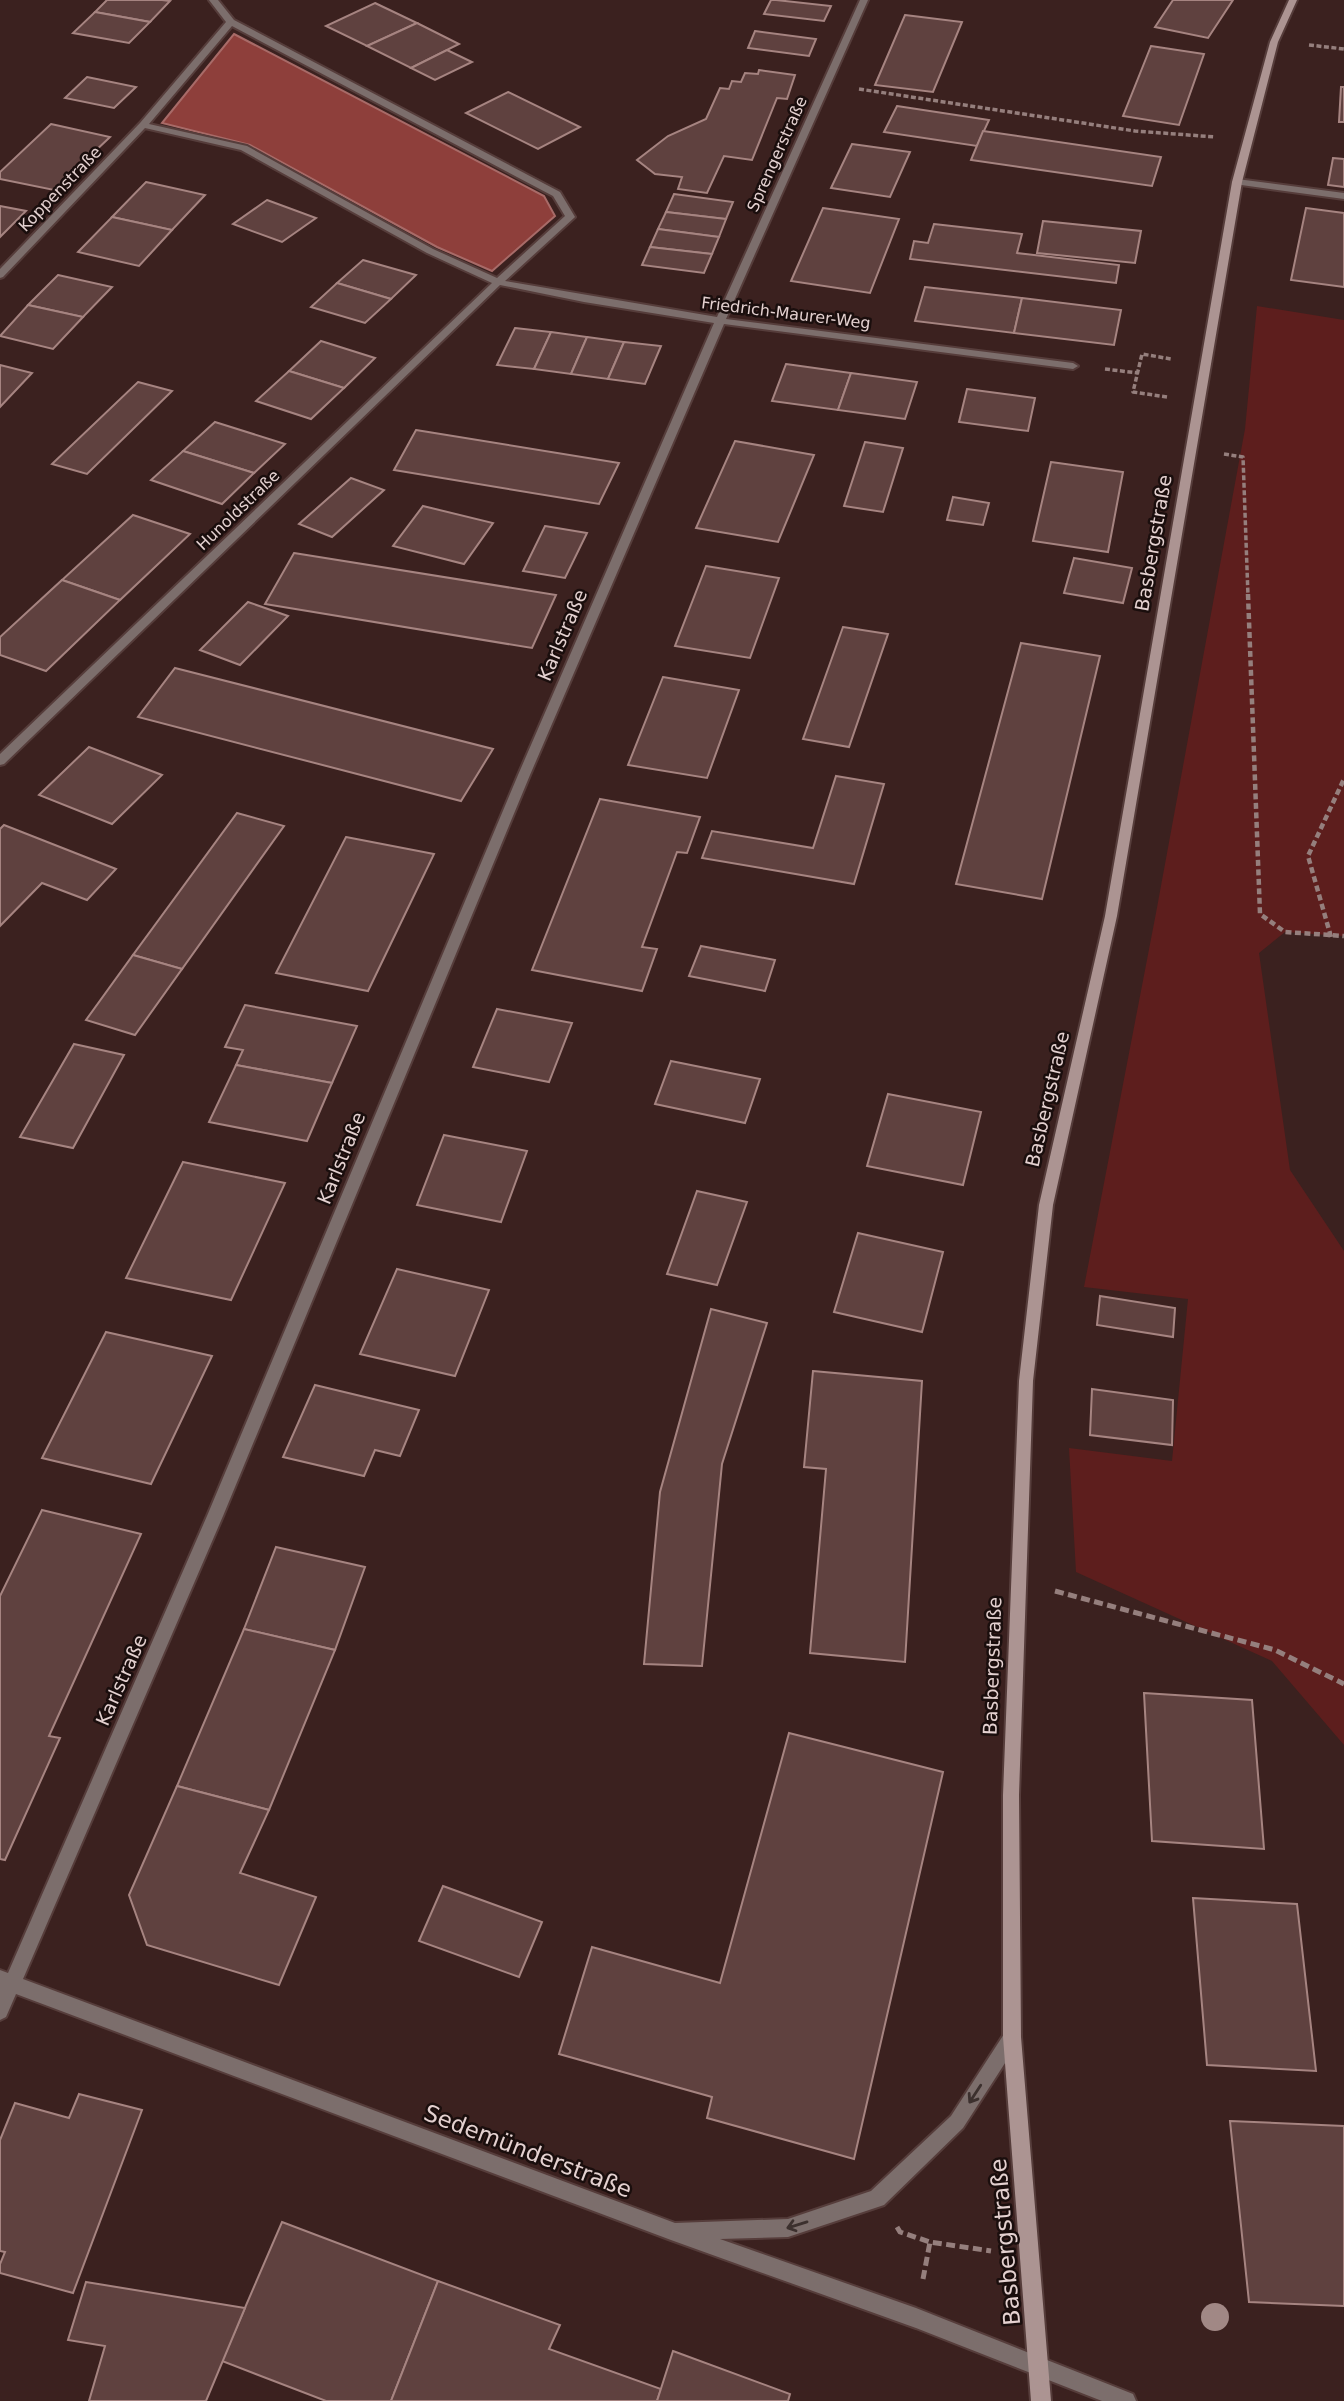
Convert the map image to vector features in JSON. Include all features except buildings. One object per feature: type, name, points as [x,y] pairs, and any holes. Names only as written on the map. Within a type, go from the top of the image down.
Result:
[{"type":"main road","name":"Basbergstraße","points":[[1041,2401],[1012,2037],[1011,1795],[1026,1381],[1046,1205],[1111,916],[1237,182],[1274,42],[1293,0]]},
{"type":"street","points":[[213,0],[231,22],[557,194],[569,217],[498,282]]},
{"type":"street","name":"Sprengerstraße","points":[[720,321],[864,0]]},
{"type":"street","points":[[143,125],[231,22]]},
{"type":"street","name":"Friedrich-Maurer-Weg","points":[[143,125],[244,148],[430,251],[498,282],[720,321],[1073,366]]},
{"type":"street","name":"Koppenstraße","points":[[0,275],[143,125]]},
{"type":"street","points":[[1237,182],[1344,196]]},
{"type":"street","name":"Hunoldstraße","points":[[0,761],[498,282]]},
{"type":"street","name":"Karlstraße","points":[[0,2011],[6,1981],[215,1516],[490,856],[720,321]]},
{"type":"street","name":"Sedemünderstraße","points":[[6,1981],[671,2231],[916,2318],[1126,2401]]},
{"type":"street","points":[[671,2231],[788,2228],[877,2198],[957,2122],[1012,2037]]},
{"type":"path","points":[[873,90],[1135,131],[1180,134]]},
{"type":"path","points":[[1133,392],[1142,355]]},
{"type":"path","points":[[1193,449],[1243,457],[1260,914],[1284,932],[1344,936]]},
{"type":"path","points":[[1331,937],[1308,856],[1344,779]]},
{"type":"path","points":[[1017,1581],[1275,1650],[1344,1684]]},
{"type":"path","points":[[916,2318],[930,2242],[1030,2256]]},
{"type":"shaded area","points":[[234,34],[544,196],[555,216],[492,271],[437,247],[250,145],[162,123]]},
{"type":"shaded area","points":[[1257,306],[1344,320],[1344,936],[1285,932],[1259,953],[1290,1170],[1344,1251],[1344,1745],[1272,1661],[1076,1572],[1069,1448],[1172,1461],[1188,1299],[1084,1287],[1245,429]]}]
